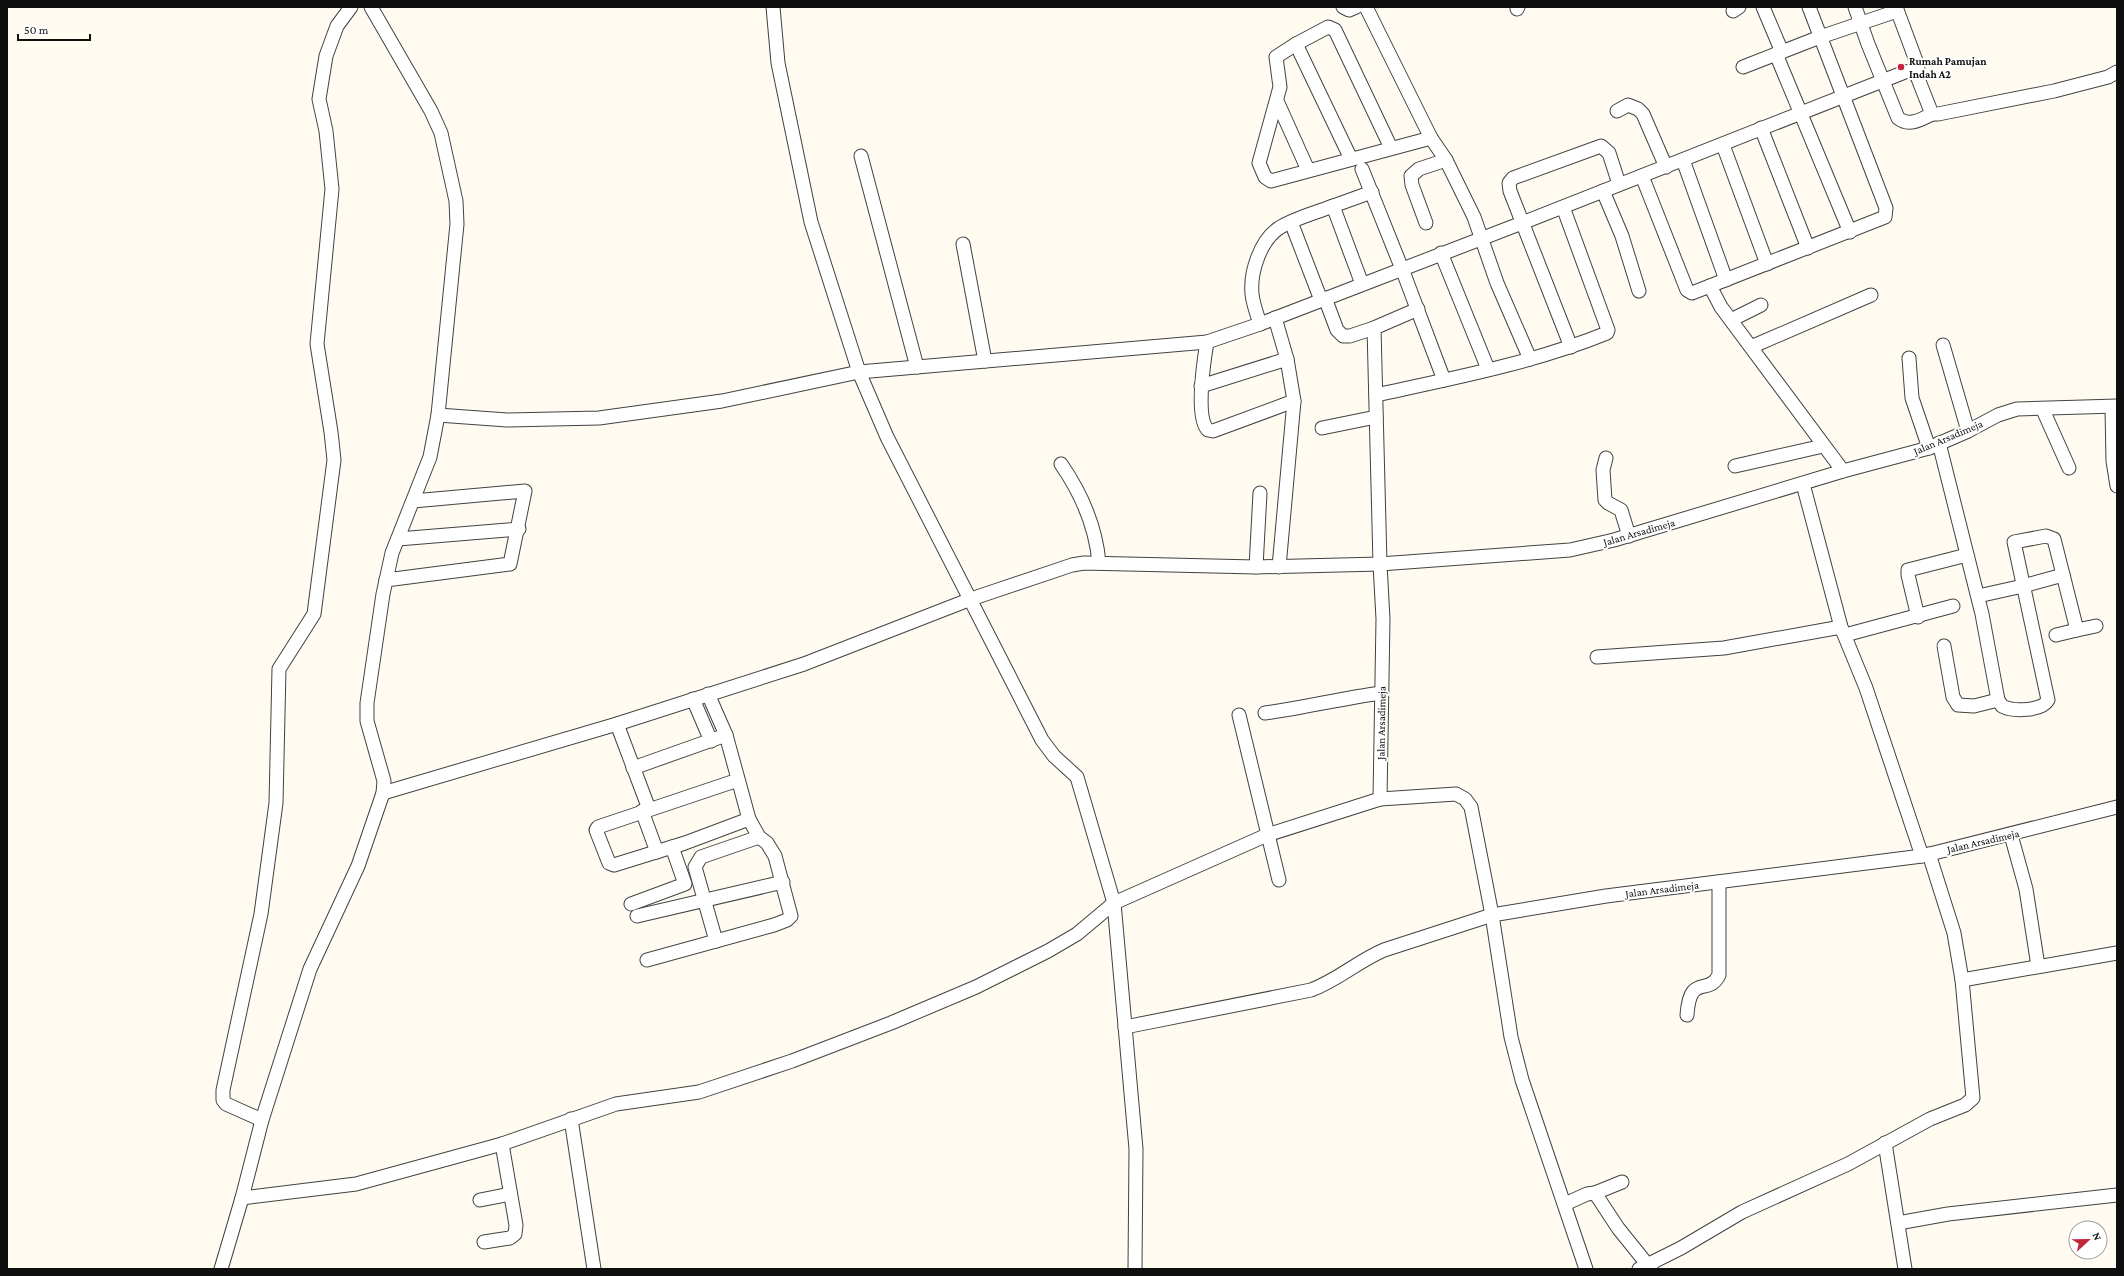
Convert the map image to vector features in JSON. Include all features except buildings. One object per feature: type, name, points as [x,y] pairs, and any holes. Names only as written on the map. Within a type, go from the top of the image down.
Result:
[{"type":"street","points":[[262,1120],[226,1104],[223,1100],[223,1090],[261,914],[276,803],[279,669],[314,614],[334,460],[332,432],[317,344],[332,189],[326,131],[320,99],[326,56],[337,26],[351,7]]},
{"type":"street","points":[[222,1269],[262,1120],[310,969],[358,866],[383,793],[384,781],[367,721],[367,702],[386,580],[392,553],[430,457],[438,415],[454,259],[456,201],[442,139],[431,111],[371,7]]},
{"type":"street","points":[[773,7],[778,62],[810,222],[859,372],[887,438],[971,599],[1042,740],[1054,756],[1076,777],[1114,903],[1136,1149],[1135,1269]]},
{"type":"street","points":[[1343,7],[1349,10],[1356,7]]},
{"type":"street","points":[[1366,7],[1431,138],[1446,160],[1482,237],[1497,283],[1530,359]]},
{"type":"street","points":[[1764,7],[1800,112],[1850,232]]},
{"type":"street","points":[[1642,176],[1687,290],[1696,293],[1710,286],[1883,218],[1887,212],[1844,95],[1809,7]]},
{"type":"street","points":[[1855,7],[1868,44],[1884,80],[1895,113],[1902,121],[1912,123],[1932,114],[2054,91],[2117,72]]},
{"type":"street","points":[[1743,67],[1820,37],[1861,24],[1896,9],[1918,66],[1917,76],[1932,114]]},
{"type":"street","points":[[1391,148],[1335,30],[1328,27],[1296,44],[1276,57],[1280,87],[1259,163],[1261,171],[1265,177],[1271,181],[1431,138]]},
{"type":"street","points":[[1296,44],[1351,159]]},
{"type":"street","points":[[438,415],[507,420],[599,418],[722,401],[859,372],[1207,342],[1260,324],[1482,237],[1522,223],[1562,206],[1723,145],[1800,112],[1884,80],[1910,71],[1917,76]]},
{"type":"street","points":[[1277,101],[1308,170]]},
{"type":"street","points":[[1617,111],[1628,105],[1638,108],[1643,114],[1666,167]]},
{"type":"street","points":[[1761,128],[1808,248]]},
{"type":"street","points":[[1723,145],[1767,264]]},
{"type":"street","points":[[1571,348],[1509,186],[1513,178],[1601,146],[1609,153],[1619,184]]},
{"type":"street","points":[[861,156],[917,367]]},
{"type":"street","points":[[1426,223],[1412,185],[1411,176],[1415,171],[1446,160]]},
{"type":"street","points":[[1683,160],[1726,280]]},
{"type":"street","points":[[1362,169],[1418,309],[1444,380]]},
{"type":"street","points":[[1603,191],[1622,236],[1639,291]]},
{"type":"street","points":[[1260,324],[1252,292],[1254,272],[1263,245],[1269,236],[1291,222],[1372,192]]},
{"type":"street","points":[[1333,206],[1362,284]]},
{"type":"street","points":[[1376,395],[1444,380],[1571,348],[1607,333],[1608,330],[1562,206]]},
{"type":"street","points":[[1291,222],[1337,330],[1343,336],[1350,336],[1374,328],[1418,309]]},
{"type":"street","points":[[964,244],[985,361]]},
{"type":"street","points":[[1442,253],[1488,369]]},
{"type":"street","points":[[1710,286],[1721,307],[1843,471]]},
{"type":"street","points":[[1751,347],[1871,295]]},
{"type":"street","points":[[1731,320],[1761,305]]},
{"type":"street","points":[[1275,318],[1287,359],[1294,401],[1279,567]]},
{"type":"street","points":[[383,793],[617,724],[804,664],[971,599],[1072,565],[1098,563],[1279,567],[1380,564],[1374,328]]},
{"type":"street","points":[[1207,342],[1201,386],[1203,422],[1208,430],[1213,431],[1294,401]]},
{"type":"street","points":[[1943,345],[1968,431]]},
{"type":"street","points":[[1909,358],[1912,398],[1934,446],[1967,555],[1978,596],[1998,700],[2005,708],[2022,709],[2043,705],[2048,700],[2013,545],[2017,541],[2050,536],[2054,539],[2077,630]]},
{"type":"street","points":[[1201,386],[1287,359]]},
{"type":"street","points":[[2114,407],[2112,447],[2117,486]]},
{"type":"street","name":"Jalan Arsadimeja","points":[[1380,800],[1383,620],[1380,564],[1570,550],[1629,536],[1843,471],[1934,446],[1968,431],[1998,415],[2017,409],[2030,408],[2043,410],[2114,407]]},
{"type":"street","points":[[2043,410],[2069,468]]},
{"type":"street","points":[[1322,428],[1376,417]]},
{"type":"street","points":[[1735,466],[1824,446]]},
{"type":"street","points":[[1606,458],[1603,470],[1605,500],[1621,510],[1629,536]]},
{"type":"street","points":[[1061,464],[1085,508],[1096,540],[1098,563]]},
{"type":"street","points":[[1595,1193],[1646,1267],[1742,1212],[1848,1164],[1930,1119],[1965,1105],[1973,1098],[1962,980],[1954,933],[1866,688],[1843,631],[1803,484]]},
{"type":"street","points":[[386,580],[510,564],[519,529],[525,491],[413,501]]},
{"type":"street","points":[[1256,567],[1260,493]]},
{"type":"street","points":[[398,539],[519,529]]},
{"type":"street","points":[[1918,616],[1908,570],[1967,555]]},
{"type":"street","points":[[1978,596],[2063,575]]},
{"type":"street","points":[[1597,657],[1724,648],[1843,631],[1918,616],[1953,606]]},
{"type":"street","points":[[2056,635],[2096,626]]},
{"type":"street","points":[[1944,646],[1953,697],[1958,705],[1974,706],[1998,700]]},
{"type":"street","points":[[1265,713],[1302,708],[1333,700],[1382,693]]},
{"type":"street","points":[[647,960],[774,925],[790,918],[783,882],[772,850],[759,837],[749,819],[726,735],[708,694]]},
{"type":"street","points":[[693,699],[711,741]]},
{"type":"street","points":[[1239,715],[1279,880]]},
{"type":"street","points":[[617,724],[633,768],[656,852]]},
{"type":"street","points":[[633,768],[726,735]]},
{"type":"street","points":[[738,780],[645,810],[598,827],[596,830],[610,864],[614,865],[672,847],[749,819]]},
{"type":"street","points":[[242,1198],[356,1184],[502,1144],[616,1104],[699,1092],[792,1061],[891,1023],[976,987],[1048,951],[1078,934],[1114,903],[1267,834],[1380,800],[1456,794],[1465,798],[1471,807],[1492,915],[1511,1037],[1522,1080],[1586,1269]]},
{"type":"street","name":"Jalan Arsadimeja","points":[[1125,1026],[1311,990],[1330,983],[1368,956],[1492,915],[1606,896],[1926,855],[2011,835],[2117,807]]},
{"type":"street","points":[[2011,835],[2026,889],[2038,966]]},
{"type":"street","points":[[716,941],[695,866],[698,859],[759,837]]},
{"type":"street","points":[[631,904],[686,884],[672,847]]},
{"type":"street","points":[[637,916],[783,882]]},
{"type":"street","points":[[1687,1015],[1690,995],[1693,990],[1717,979],[1719,975],[1719,882]]},
{"type":"street","points":[[1962,980],[2117,953]]},
{"type":"street","points":[[571,1119],[594,1269]]},
{"type":"street","points":[[1885,1143],[1905,1269]]},
{"type":"street","points":[[484,1242],[510,1238],[516,1234],[516,1225],[502,1144]]},
{"type":"street","points":[[1565,1204],[1587,1194],[1595,1193],[1622,1182]]},
{"type":"street","points":[[480,1200],[510,1194]]},
{"type":"street","points":[[1898,1223],[1948,1214],[2117,1195]]},
{"type":"place","name":"Rumah Pamujan Indah A2","points":[[1901,67]]}]
